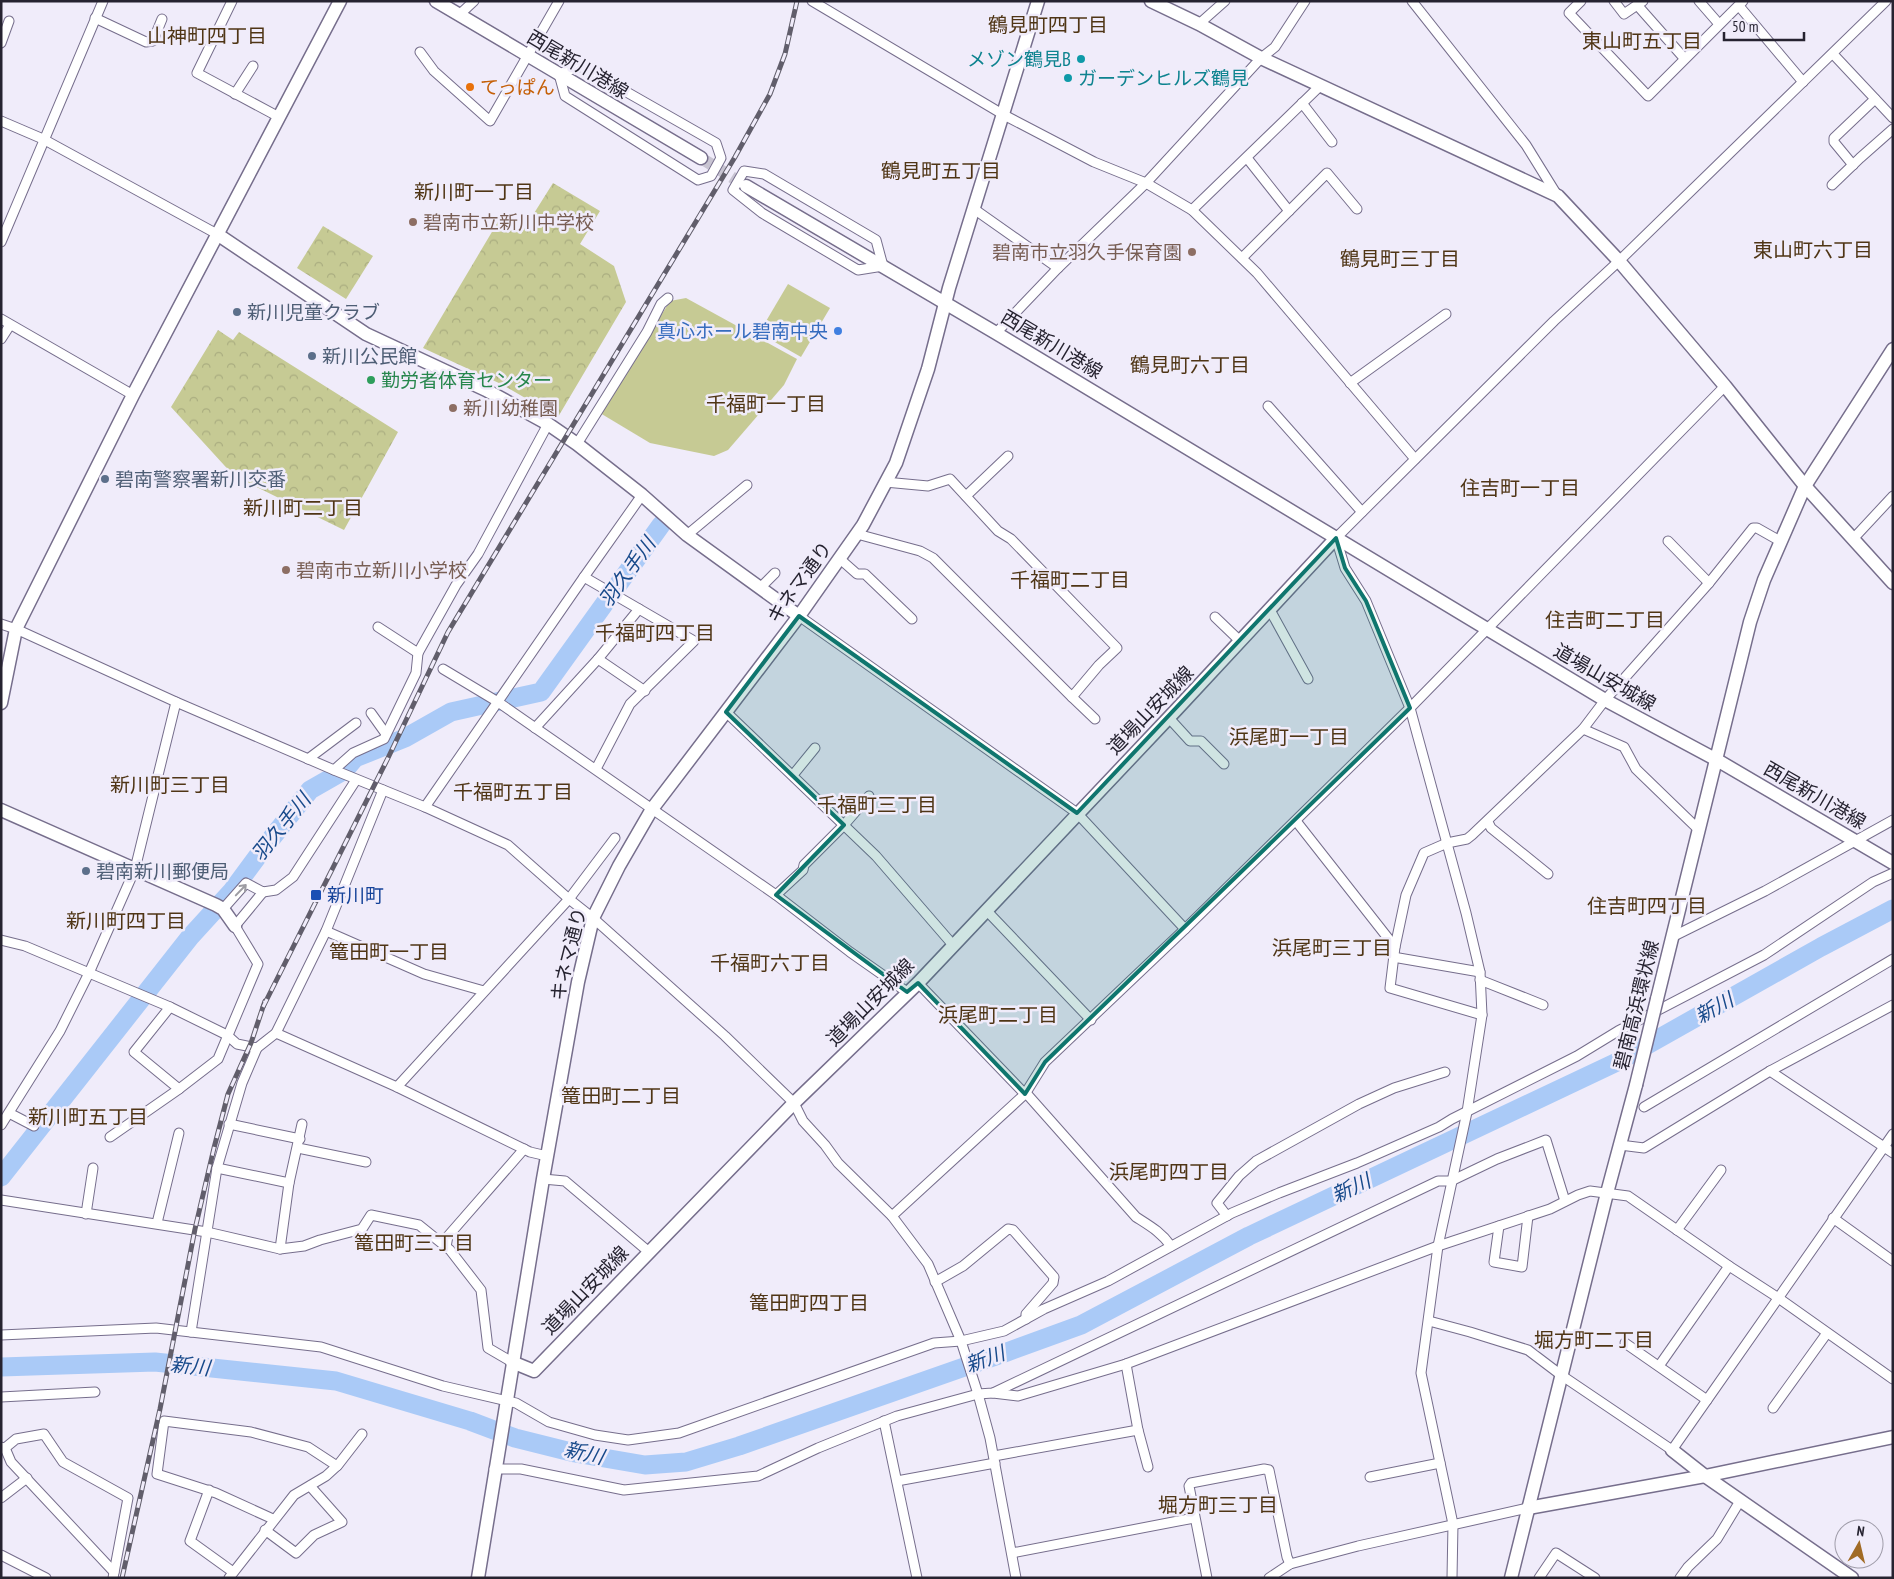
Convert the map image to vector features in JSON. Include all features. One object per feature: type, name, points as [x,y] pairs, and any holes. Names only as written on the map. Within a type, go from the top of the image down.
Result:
[{"type":"main road","points":[[1,704],[16,629],[133,395],[340,1]]},
{"type":"main road","name":"西尾新川港線","points":[[436,1],[701,158]]},
{"type":"main road","name":"キネマ通り","points":[[512,1362],[578,982],[594,918],[619,866],[652,809],[840,559],[857,534],[896,463],[928,369],[974,209],[1038,1]]},
{"type":"main road","points":[[1152,1],[1261,58],[1558,196],[1619,261],[1725,386],[1805,486],[1893,583]]},
{"type":"main road","name":"西尾新川港線","points":[[746,186],[946,303],[1336,538]]},
{"type":"main road","points":[[217,234],[366,334],[486,390],[548,424],[577,444],[642,495],[686,536],[799,616]]},
{"type":"main road","points":[[1717,760],[1750,622],[1780,541],[1805,486],[1893,349]]},
{"type":"main road","name":"道場山安城線","points":[[512,1362],[534,1371],[794,1103],[953,946],[1336,538],[1605,700],[1717,760]]},
{"type":"main road","name":"西尾新川港線","points":[[1717,760],[1893,863]]},
{"type":"main road","name":"碧南高浜環状線","points":[[1511,1578],[1607,1193],[1636,1085],[1698,829],[1717,760]]},
{"type":"main road","points":[[1,810],[223,909],[235,926]]},
{"type":"main road","points":[[478,1578],[512,1362]]},
{"type":"main road","points":[[1528,1508],[1705,1476],[1893,1437]]},
{"type":"main road","points":[[1672,1450],[1740,1501],[1852,1578]]},
{"type":"street","points":[[1,242],[103,1]]},
{"type":"street","points":[[232,1],[197,73],[279,117]]},
{"type":"street","points":[[459,15],[474,1]]},
{"type":"street","points":[[420,52],[434,71],[490,121],[558,1]]},
{"type":"street","points":[[812,1],[1004,116],[1094,162],[1146,183],[1192,210],[1257,273],[1415,459]]},
{"type":"street","points":[[1199,24],[1225,1]]},
{"type":"street","points":[[996,333],[1058,268],[1146,183],[1261,58],[1275,47],[1305,1]]},
{"type":"street","points":[[1412,1],[1526,145],[1558,196]]},
{"type":"street","points":[[1581,1],[1569,13],[1648,96],[1741,3],[1803,82]]},
{"type":"street","points":[[1614,1],[1624,14],[1641,3],[1684,58]]},
{"type":"street","points":[[1698,1],[1719,24]]},
{"type":"street","points":[[1452,1578],[1452,1524],[1421,1373],[1438,1246],[1467,1112],[1482,1015],[1480,976],[1447,843],[1410,708],[1366,601],[1345,568],[1336,538],[1554,321],[1619,261],[1886,1]]},
{"type":"street","points":[[95,18],[146,42],[153,41],[162,19]]},
{"type":"street","points":[[1,43],[9,21]]},
{"type":"street","points":[[1833,54],[1893,118]]},
{"type":"street","points":[[235,94],[253,66]]},
{"type":"street","points":[[582,66],[716,143],[721,158],[711,176],[698,180],[565,96],[559,74],[582,66]]},
{"type":"street","points":[[1192,210],[1321,85]]},
{"type":"street","points":[[1853,165],[1834,142],[1834,138],[1875,99]]},
{"type":"street","points":[[1302,103],[1332,142]]},
{"type":"street","points":[[1,121],[43,139],[217,234]]},
{"type":"street","points":[[1832,185],[1893,129]]},
{"type":"street","points":[[1246,158],[1290,211]]},
{"type":"street","points":[[744,171],[764,174],[876,240],[883,266],[858,270],[762,213],[733,190],[744,171]]},
{"type":"street","points":[[1242,258],[1327,173],[1357,209]]},
{"type":"street","points":[[974,209],[1058,268]]},
{"type":"street","points":[[577,444],[648,332],[661,304],[668,298]]},
{"type":"street","points":[[1350,382],[1446,314]]},
{"type":"street","points":[[1,319],[133,395]]},
{"type":"street","points":[[1,339],[10,325]]},
{"type":"street","points":[[892,1216],[1026,1094],[1045,1062],[1185,929],[1410,708],[1725,386]]},
{"type":"street","points":[[1268,406],[1362,512]]},
{"type":"street","points":[[334,770],[353,753],[384,739],[416,673],[418,653],[456,585],[478,554],[548,424]]},
{"type":"street","points":[[966,496],[1008,456]]},
{"type":"street","points":[[885,482],[928,486],[950,479],[998,531],[1011,539],[1117,648],[1099,665],[1072,697]]},
{"type":"street","points":[[686,536],[747,485]]},
{"type":"street","points":[[425,807],[642,495]]},
{"type":"street","points":[[1853,539],[1893,496]]},
{"type":"street","points":[[1482,1015],[1390,988],[1394,952],[1406,895],[1424,853],[1447,843],[1467,838],[1488,822],[1583,729],[1605,700],[1709,582],[1753,528],[1757,528],[1780,541]]},
{"type":"street","points":[[857,534],[920,551],[934,558],[1095,719]]},
{"type":"street","points":[[1668,541],[1709,582]]},
{"type":"street","points":[[840,559],[857,574],[865,574],[912,619]]},
{"type":"street","points":[[760,588],[775,573]]},
{"type":"street","points":[[584,577],[694,641],[630,704],[596,769]]},
{"type":"street","points":[[535,728],[598,659],[639,609]]},
{"type":"street","points":[[1270,610],[1308,679]]},
{"type":"street","points":[[799,616],[1077,813],[1185,929]]},
{"type":"street","points":[[1215,617],[1240,641]]},
{"type":"street","points":[[1,624],[356,780],[425,807],[508,845],[569,900],[594,918],[724,1036],[794,1103],[803,1121],[825,1145],[838,1163],[892,1216],[928,1264],[962,1344],[978,1394],[994,1460],[1012,1553],[1013,1577]]},
{"type":"street","points":[[378,628],[418,653]]},
{"type":"street","points":[[598,659],[645,691]]},
{"type":"street","points":[[443,669],[498,702],[596,769],[776,895],[850,952],[907,992]]},
{"type":"street","points":[[1,1125],[60,1031],[89,973],[135,869],[176,702]]},
{"type":"street","points":[[726,712],[876,856],[953,946]]},
{"type":"street","points":[[371,713],[386,734]]},
{"type":"street","points":[[1169,718],[1190,741],[1201,741],[1224,764]]},
{"type":"street","points":[[308,759],[356,723]]},
{"type":"street","points":[[1583,729],[1624,747],[1636,769],[1698,829]]},
{"type":"street","points":[[793,775],[815,748]]},
{"type":"street","points":[[223,909],[246,884],[263,892],[276,890],[293,877],[356,780]]},
{"type":"street","points":[[191,1332],[217,1168],[242,1083],[257,1048],[276,1033],[326,931],[383,790]]},
{"type":"street","points":[[776,895],[803,870],[804,865],[869,796]]},
{"type":"street","points":[[1672,937],[1765,891],[1893,820]]},
{"type":"street","points":[[1296,821],[1394,952],[1480,976],[1543,1005]]},
{"type":"street","points":[[1488,822],[1491,828],[1548,874]]},
{"type":"street","name":"キネマ通り","points":[[397,1087],[569,900],[615,838]]},
{"type":"street","points":[[1,1335],[156,1328],[321,1347],[505,1404],[516,1403],[549,1422],[595,1435],[628,1440],[679,1433],[934,1343],[962,1344],[1004,1331],[1044,1309],[1108,1281],[1227,1216],[1440,1128],[1452,1118],[1467,1112],[1764,955],[1873,882],[1893,873]]},
{"type":"street","points":[[110,1137],[218,1059],[258,964],[235,926],[263,892]]},
{"type":"street","points":[[986,910],[1091,1020]]},
{"type":"street","points":[[326,931],[424,974],[484,991]]},
{"type":"street","points":[[1,940],[25,946],[170,1007],[227,1035],[237,1044],[257,1048]]},
{"type":"street","points":[[1644,1107],[1893,959]]},
{"type":"street","points":[[918,982],[1026,1094],[1136,1217],[1163,1235],[1171,1246]]},
{"type":"street","points":[[1620,1145],[1644,1148],[1770,1072],[1892,1006]]},
{"type":"street","points":[[170,1007],[134,1052],[179,1089]]},
{"type":"street","points":[[276,1033],[397,1087],[524,1149],[547,1156]]},
{"type":"street","points":[[1227,1216],[1217,1203],[1239,1176],[1256,1161],[1359,1104],[1394,1088],[1445,1072]]},
{"type":"street","points":[[1770,1072],[1893,1154]]},
{"type":"street","points":[[9,1113],[34,1126]]},
{"type":"street","points":[[229,1124],[366,1162]]},
{"type":"street","points":[[280,1248],[289,1183],[302,1124]]},
{"type":"street","points":[[157,1223],[178,1133]]},
{"type":"street","points":[[1429,1321],[1528,1350],[1561,1375],[1672,1450],[1893,1134]]},
{"type":"street","points":[[993,1393],[1438,1181],[1452,1178],[1546,1140],[1565,1201]]},
{"type":"street","points":[[446,1247],[448,1236],[524,1149]]},
{"type":"street","points":[[86,1214],[93,1168]]},
{"type":"street","points":[[217,1168],[289,1183]]},
{"type":"street","points":[[1677,1230],[1720,1170]]},
{"type":"street","points":[[543,1179],[565,1180],[648,1252]]},
{"type":"street","points":[[495,1465],[624,1490],[758,1476],[818,1448],[884,1421],[978,1394],[993,1393],[1018,1396],[1126,1364],[1438,1246],[1550,1208],[1590,1191],[1628,1196],[1729,1266],[1778,1297],[1893,1379]]},
{"type":"street","points":[[1,1200],[157,1223],[280,1248],[304,1246],[362,1229],[371,1215],[419,1224],[450,1250],[481,1290],[488,1348],[512,1362]]},
{"type":"street","points":[[1499,1226],[1494,1262],[1522,1267],[1528,1216]]},
{"type":"street","points":[[1833,1218],[1893,1261]]},
{"type":"street","points":[[935,1282],[964,1266],[1008,1229],[1013,1230],[1054,1277],[1053,1283],[1026,1314],[1026,1319]]},
{"type":"street","points":[[1659,1366],[1729,1266]]},
{"type":"street","points":[[1773,1408],[1827,1333]]},
{"type":"street","points":[[1625,1343],[1707,1400]]},
{"type":"street","points":[[1126,1364],[1138,1430],[1148,1467]]},
{"type":"street","points":[[1,1397],[95,1392]]},
{"type":"street","points":[[273,1520],[209,1490],[158,1474],[164,1421],[251,1432],[308,1447],[337,1466]]},
{"type":"street","points":[[884,1421],[917,1578]]},
{"type":"street","points":[[896,1481],[1138,1430]]},
{"type":"street","points":[[44,1434],[63,1462],[128,1498],[113,1575],[12,1462],[3,1448],[16,1438],[44,1434]]},
{"type":"street","points":[[209,1490],[190,1541],[231,1575],[294,1495],[326,1476],[337,1466],[362,1434]]},
{"type":"street","points":[[1370,1477],[1440,1463]]},
{"type":"street","points":[[1207,1578],[1188,1486],[1191,1483],[1264,1469],[1269,1470],[1290,1564]]},
{"type":"street","points":[[1,1498],[27,1478]]},
{"type":"street","points":[[265,1530],[296,1554],[314,1535],[342,1522],[310,1486]]},
{"type":"street","points":[[1680,1578],[1688,1566],[1718,1539],[1740,1501]]},
{"type":"street","points":[[1270,1578],[1290,1564],[1358,1546],[1528,1508]]},
{"type":"street","points":[[1012,1553],[1194,1518]]},
{"type":"street","points":[[1539,1578],[1556,1553],[1595,1578]]},
{"type":"street","points":[[1,1555],[46,1578]]},
{"type":"highlighted area","points":[[1336,538],[1345,568],[1366,601],[1410,708],[1045,1062],[1025,1094],[918,983],[907,992],[776,895],[844,825],[726,712],[799,616],[1077,813]]},
{"type":"green space","points":[[553,183],[600,211],[580,244],[614,266],[626,302],[558,417],[501,384],[423,348],[499,220],[521,234]]},
{"type":"green space","points":[[323,226],[373,256],[346,299],[297,268]]},
{"type":"green space","points":[[788,284],[830,308],[801,357],[759,333]]},
{"type":"green space","points":[[686,298],[797,359],[784,385],[728,450],[714,456],[650,443],[600,413],[670,301]]},
{"type":"green space","points":[[218,330],[233,340],[239,332],[398,432],[344,530],[234,476],[171,407]]},
{"type":"waterway","name":"羽久手川","points":[[1,1177],[190,937],[232,891],[310,790],[345,770],[355,758],[405,738],[451,712],[541,692],[661,525]]},
{"type":"waterway","name":"新川","points":[[1,1367],[155,1362],[336,1381],[470,1421],[515,1438],[575,1453],[645,1465],[686,1462],[739,1446],[1081,1325],[1249,1236],[1617,1062],[1821,947],[1893,909]]},
{"type":"tunnel","points":[[701,158],[746,186]]},
{"type":"railway","points":[[263,1007],[388,758],[448,632],[735,157],[770,94],[785,54],[797,1]]},
{"type":"railway","points":[[122,1578],[160,1409],[195,1229],[214,1148],[228,1094],[251,1043],[265,1001]]},
{"type":"place","name":"メゾン鶴見B","points":[[1081,59]]},
{"type":"place","name":"ガーデンヒルズ鶴見","points":[[1068,78]]},
{"type":"place","name":"てっぱん","points":[[470,87]]},
{"type":"place","name":"碧南市立新川中学校","points":[[413,222]]},
{"type":"place","name":"碧南市立羽久手保育園","points":[[1192,252]]},
{"type":"place","name":"新川児童クラブ","points":[[237,312]]},
{"type":"place","name":"真心ホール碧南中央","points":[[838,331]]},
{"type":"place","name":"新川公民館","points":[[312,356]]},
{"type":"place","name":"勤労者体育センター","points":[[371,380]]},
{"type":"place","name":"新川幼稚園","points":[[453,408]]},
{"type":"place","name":"碧南警察署新川交番","points":[[105,479]]},
{"type":"place","name":"碧南市立新川小学校","points":[[286,570]]},
{"type":"place","name":"碧南新川郵便局","points":[[86,871]]},
{"type":"place","name":"新川町","points":[[316,895]]},
{"type":"district","name":"鶴見町四丁目","points":[[1048,25]]},
{"type":"district","name":"山神町四丁目","points":[[207,36]]},
{"type":"district","name":"東山町五丁目","points":[[1642,41]]},
{"type":"district","name":"鶴見町五丁目","points":[[941,171]]},
{"type":"district","name":"新川町一丁目","points":[[474,192]]},
{"type":"district","name":"東山町六丁目","points":[[1813,250]]},
{"type":"district","name":"鶴見町三丁目","points":[[1400,259]]},
{"type":"district","name":"鶴見町六丁目","points":[[1190,365]]},
{"type":"district","name":"千福町一丁目","points":[[766,404]]},
{"type":"district","name":"住吉町一丁目","points":[[1520,488]]},
{"type":"district","name":"新川町二丁目","points":[[303,508]]},
{"type":"district","name":"千福町二丁目","points":[[1070,580]]},
{"type":"district","name":"住吉町二丁目","points":[[1605,620]]},
{"type":"district","name":"千福町四丁目","points":[[655,633]]},
{"type":"district","name":"浜尾町一丁目","points":[[1289,737]]},
{"type":"district","name":"新川町三丁目","points":[[170,785]]},
{"type":"district","name":"千福町五丁目","points":[[513,792]]},
{"type":"district","name":"千福町三丁目","points":[[877,805]]},
{"type":"district","name":"住吉町四丁目","points":[[1647,906]]},
{"type":"district","name":"新川町四丁目","points":[[126,921]]},
{"type":"district","name":"浜尾町三丁目","points":[[1332,948]]},
{"type":"district","name":"篭田町一丁目","points":[[389,952]]},
{"type":"district","name":"千福町六丁目","points":[[770,963]]},
{"type":"district","name":"浜尾町二丁目","points":[[998,1015]]},
{"type":"district","name":"篭田町二丁目","points":[[621,1096]]},
{"type":"district","name":"新川町五丁目","points":[[88,1117]]},
{"type":"district","name":"浜尾町四丁目","points":[[1169,1172]]},
{"type":"district","name":"篭田町三丁目","points":[[414,1243]]},
{"type":"district","name":"篭田町四丁目","points":[[809,1303]]},
{"type":"district","name":"堀方町二丁目","points":[[1594,1340]]},
{"type":"district","name":"堀方町三丁目","points":[[1218,1505]]}]
